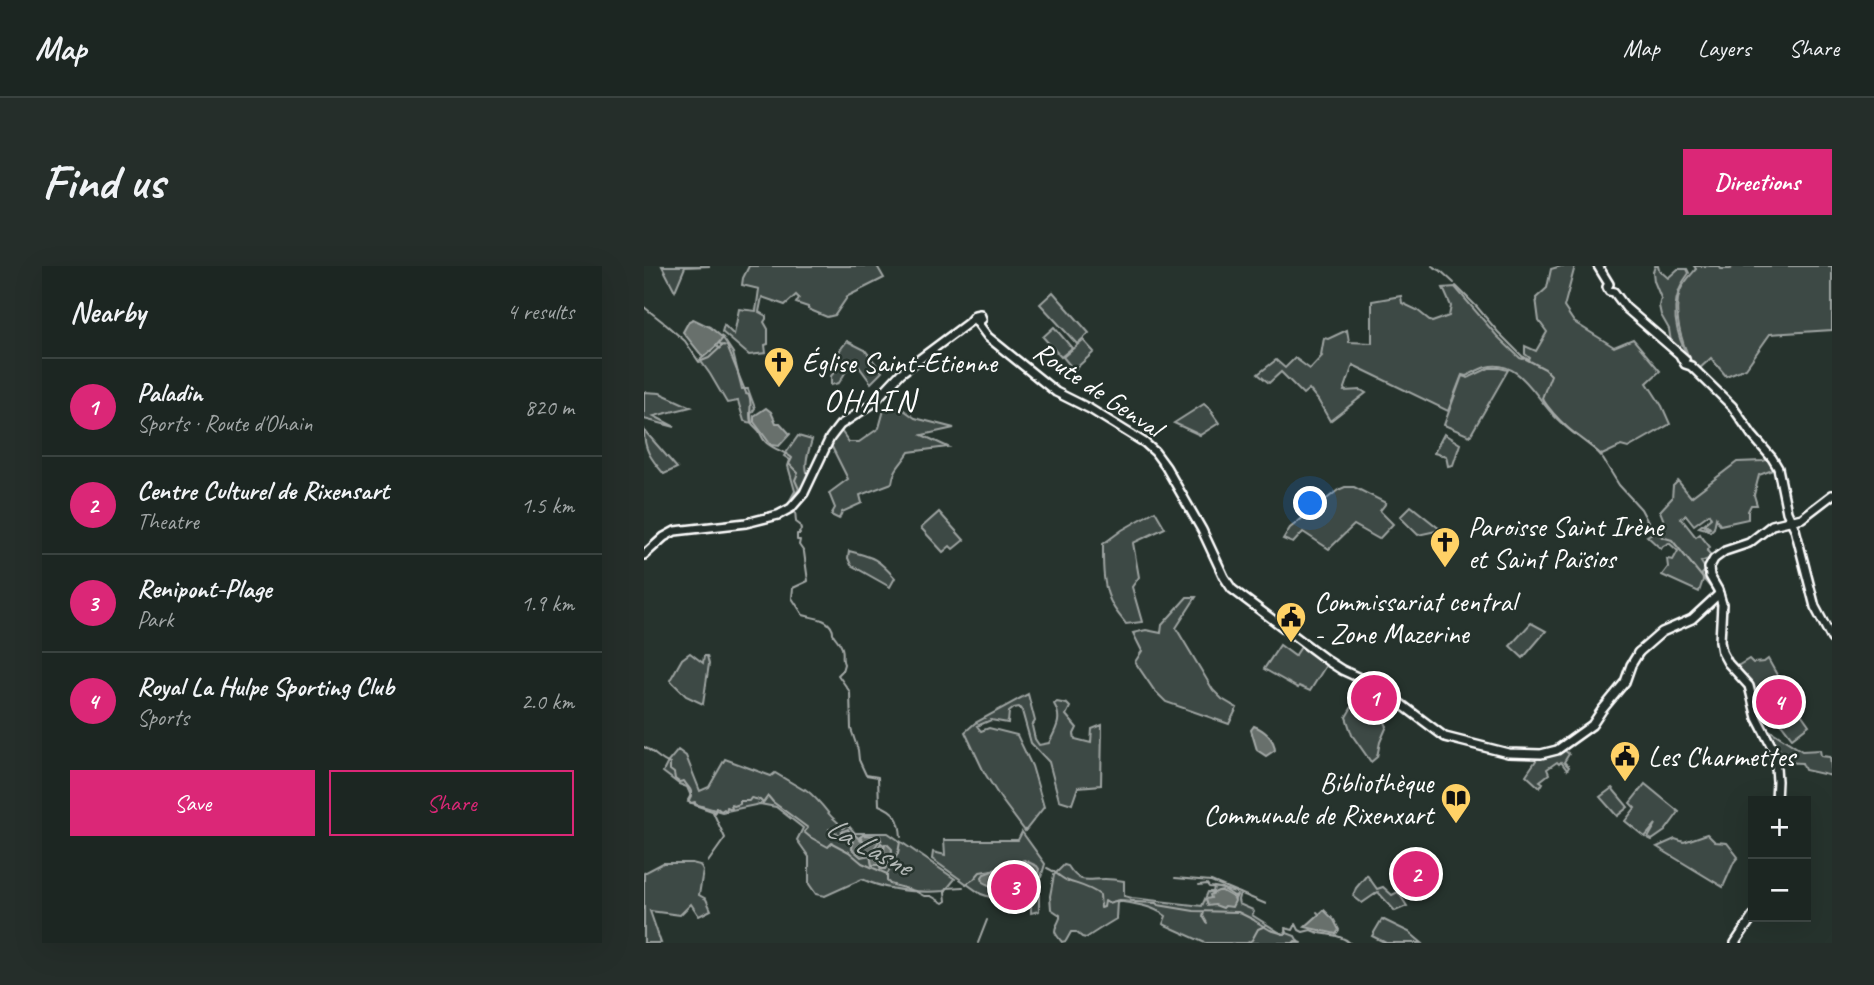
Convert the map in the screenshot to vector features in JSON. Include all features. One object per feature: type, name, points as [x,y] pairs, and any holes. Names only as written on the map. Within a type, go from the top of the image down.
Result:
[{"type":"main road","points":[[1598,266],[1626,308],[1736,409],[1778,468],[1787,512],[1815,607],[1832,639]]},
{"type":"main road","name":"Route de Genval","points":[[644,555],[664,537],[676,531],[746,523],[788,510],[804,493],[836,430],[872,404],[901,373],[976,319],[985,334],[1056,392],[1088,407],[1155,452],[1202,530],[1232,589],[1338,668],[1382,689],[1440,734],[1452,739],[1508,753],[1549,753],[1561,748],[1590,727],[1618,691],[1639,652],[1659,634],[1692,618],[1715,599]]},
{"type":"main road","points":[[1776,796],[1775,753],[1755,713],[1749,686],[1728,663],[1722,652],[1720,641],[1723,610],[1715,599],[1710,565],[1716,557],[1731,548],[1749,543],[1770,527],[1802,518],[1832,495]]},
{"type":"main road","points":[[1735,943],[1749,922]]},
{"type":"shaded area","points":[[662,266],[710,266],[685,267],[675,291]]},
{"type":"shaded area","points":[[749,266],[877,266],[884,278],[848,296],[835,315],[827,317],[796,303],[799,298],[796,295],[785,305],[762,297],[759,312],[766,316],[766,353],[749,355],[722,332],[724,325],[734,335],[739,309],[756,311],[759,289],[742,285]]},
{"type":"shaded area","points":[[1575,266],[1564,307],[1574,322],[1614,347],[1633,339],[1660,371],[1647,383],[1670,424],[1628,448],[1621,446],[1602,455],[1561,423],[1523,378],[1507,368],[1497,366],[1462,375],[1448,411],[1353,365],[1344,391],[1361,390],[1366,393],[1330,421],[1309,389],[1303,394],[1281,372],[1269,383],[1258,374],[1276,360],[1285,368],[1295,358],[1310,369],[1322,356],[1324,338],[1328,339],[1347,330],[1349,342],[1372,343],[1372,301],[1401,296],[1402,303],[1417,310],[1432,322],[1449,316],[1451,306],[1443,288],[1455,287],[1497,336],[1520,358],[1529,360],[1525,354],[1525,346],[1536,351],[1547,332],[1539,321],[1536,298],[1547,288],[1551,269]]},
{"type":"shaded area","points":[[1655,266],[1668,278],[1678,269],[1687,269],[1689,273],[1679,292],[1675,311],[1685,351],[1681,354],[1671,342],[1669,329],[1661,315],[1661,298],[1654,281]]},
{"type":"shaded area","points":[[1694,266],[1730,269],[1733,266],[1832,266],[1832,330],[1770,334],[1746,368],[1726,376],[1711,358],[1698,370],[1680,333],[1677,311],[1680,291],[1696,269]]},
{"type":"shaded area","points":[[1053,292],[1089,333],[1077,344],[1040,304]]},
{"type":"shaded area","points":[[1054,327],[1072,348],[1061,357],[1043,337]]},
{"type":"shaded area","points":[[723,338],[733,353],[742,389],[748,389],[755,408],[751,414],[752,423],[744,421],[738,401],[727,403],[700,360],[716,346],[722,346],[719,343]]},
{"type":"shaded area","points":[[1083,340],[1094,352],[1074,370],[1063,357]]},
{"type":"shaded area","points":[[847,341],[865,350],[882,372],[871,383],[854,360],[839,383],[831,385],[831,376],[836,370],[840,350]]},
{"type":"shaded area","points":[[1489,368],[1508,370],[1470,436],[1444,425],[1462,376],[1468,378]]},
{"type":"shaded area","points":[[644,392],[660,393],[691,407],[654,416],[675,427],[644,419]]},
{"type":"shaded area","points":[[1204,404],[1213,412],[1219,423],[1200,435],[1174,423]]},
{"type":"shaded area","points":[[901,408],[915,418],[954,428],[922,435],[948,447],[909,452],[896,470],[892,483],[860,495],[862,503],[842,512],[839,519],[831,515],[835,508],[829,493],[848,479],[830,443],[839,428],[849,442],[859,442],[879,428],[884,410]]},
{"type":"shaded area","points":[[644,430],[677,468],[664,474],[655,464],[645,443]]},
{"type":"shaded area","points":[[1444,434],[1460,444],[1453,465],[1448,466],[1446,456],[1434,453]]},
{"type":"shaded area","points":[[798,436],[812,440],[806,464],[809,478],[801,495],[793,503],[790,500],[795,491],[788,466],[790,460],[784,456]]},
{"type":"shaded area","points":[[1772,458],[1778,468],[1759,475],[1754,495],[1757,505],[1751,505],[1748,519],[1720,525],[1716,518],[1714,528],[1710,532],[1699,527],[1703,524],[1710,528],[1705,523],[1711,518],[1709,514],[1694,525],[1686,515],[1681,518],[1696,537],[1700,534],[1710,547],[1707,551],[1713,557],[1701,562],[1706,570],[1702,574],[1699,592],[1662,575],[1668,567],[1667,559],[1673,560],[1678,551],[1669,543],[1661,549],[1647,536],[1663,527],[1660,511],[1672,498],[1673,486],[1678,481],[1691,497],[1737,462]]},
{"type":"shaded area","points":[[1345,487],[1354,487],[1386,503],[1380,511],[1393,524],[1379,539],[1354,525],[1329,549],[1303,532],[1293,543],[1283,539],[1290,528]]},
{"type":"shaded area","points":[[1411,506],[1441,530],[1418,535],[1400,517]]},
{"type":"shaded area","points":[[1155,511],[1165,528],[1133,543],[1139,577],[1132,587],[1142,622],[1126,624],[1109,599],[1104,575],[1103,544]]},
{"type":"shaded area","points":[[939,512],[964,540],[953,549],[950,546],[943,552],[921,528]]},
{"type":"shaded area","points":[[849,551],[870,557],[884,567],[895,578],[890,587],[851,565]]},
{"type":"shaded area","points":[[1187,597],[1196,597],[1176,628],[1213,690],[1237,708],[1229,724],[1166,702],[1154,690],[1135,662],[1142,651],[1133,633],[1146,630],[1161,633],[1162,625]]},
{"type":"shaded area","points":[[1531,623],[1546,631],[1523,658],[1510,646]]},
{"type":"shaded area","points":[[1303,644],[1328,662],[1310,691],[1299,686],[1298,688],[1264,669],[1280,645],[1295,656]]},
{"type":"shaded area","points":[[690,653],[703,663],[704,656],[707,656],[709,664],[703,704],[686,696],[670,680],[682,659]]},
{"type":"shaded area","points":[[1749,659],[1753,663],[1768,659],[1809,725],[1792,738],[1773,713],[1759,719],[1752,688],[1736,667]]},
{"type":"shaded area","points":[[1366,683],[1394,701],[1385,714],[1381,712],[1386,718],[1384,721],[1387,726],[1377,757],[1371,762],[1352,735],[1346,717]]},
{"type":"shaded area","points":[[1028,694],[1035,721],[1032,726],[1039,745],[1049,743],[1056,728],[1058,714],[1054,704],[1057,702],[1070,707],[1066,715],[1077,728],[1075,739],[1091,743],[1092,729],[1102,725],[1101,785],[1078,787],[1072,804],[1059,800],[1049,762],[1031,743],[1019,707],[1009,712],[1008,723],[991,720],[977,726],[981,731],[989,728],[1017,735],[1032,766],[1044,807],[1025,831],[984,772],[965,732],[975,723]]},
{"type":"shaded area","points":[[1763,726],[1802,751],[1820,750],[1821,756],[1830,757],[1832,776],[1805,770],[1802,763],[1779,762]]},
{"type":"shaded area","points":[[1563,749],[1569,754],[1564,762],[1569,767],[1567,770],[1561,762],[1557,762],[1547,769],[1549,774],[1540,781],[1543,783],[1540,788],[1526,775],[1539,756]]},
{"type":"shaded area","points":[[678,750],[686,756],[700,791],[709,787],[725,759],[771,776],[775,773],[809,792],[843,828],[847,824],[855,833],[888,833],[955,879],[945,891],[903,890],[862,879],[825,896],[816,894],[809,884],[809,857],[797,840],[803,828],[776,807],[760,804],[722,812],[688,802],[691,796],[687,787],[663,772]],"holes":[[[848,830],[850,834],[853,833],[867,844],[866,848],[871,845],[860,837],[877,836],[881,840],[874,849],[878,849],[881,843],[884,846],[883,851],[885,846],[892,850],[885,869],[881,869],[880,865],[872,865],[870,855],[861,856],[852,849],[853,841],[849,839],[849,834],[845,836],[842,832]]]},
{"type":"shaded area","points":[[1645,784],[1679,812],[1665,831],[1652,840],[1648,838],[1656,824],[1645,837],[1625,821],[1635,808],[1630,803]]},
{"type":"shaded area","points":[[1612,788],[1628,807],[1617,816],[1600,797]]},
{"type":"shaded area","points":[[1022,832],[1045,864],[1039,884],[1039,911],[1031,913],[1031,906],[1025,903],[1023,908],[1019,909],[981,894],[932,859],[933,852],[945,855],[944,840],[1018,840]]},
{"type":"shaded area","points":[[1707,834],[1715,842],[1727,843],[1738,857],[1723,887],[1657,847],[1675,839],[1684,842]]},
{"type":"shaded area","points":[[663,863],[700,865],[703,871],[699,895],[706,899],[711,910],[699,916],[691,904],[680,915],[650,911],[661,943],[644,943],[644,873]]},
{"type":"shaded area","points":[[1064,865],[1084,880],[1124,881],[1124,896],[1132,898],[1202,906],[1208,892],[1213,892],[1214,887],[1240,893],[1239,904],[1253,910],[1252,915],[1282,934],[1295,936],[1299,943],[1205,943],[1163,924],[1166,916],[1155,909],[1117,901],[1116,919],[1086,938],[1071,932],[1066,941],[1062,942],[1055,930],[1060,915],[1051,909],[1050,896],[1054,875]]},
{"type":"shaded area","points":[[1367,875],[1377,889],[1383,887],[1392,895],[1398,892],[1407,906],[1395,911],[1378,892],[1362,903],[1353,896]]},
{"type":"shaded area","points":[[1382,919],[1409,932],[1422,943],[1386,943],[1372,936]]},
{"type":"water","points":[[693,319],[710,327],[723,338],[703,357],[683,332]]},
{"type":"water","points":[[766,408],[776,423],[780,423],[790,434],[779,446],[771,445],[754,422],[754,416]]},
{"type":"water","points":[[1254,726],[1265,732],[1273,742],[1275,750],[1266,756],[1257,750],[1251,730]]},
{"type":"water","points":[[848,829],[850,834],[853,833],[861,841],[860,837],[863,835],[880,836],[881,840],[874,849],[878,849],[881,843],[884,850],[885,844],[892,849],[885,869],[872,865],[870,855],[861,857],[852,849],[853,842],[849,835],[844,838],[841,834]]},
{"type":"water","points":[[1024,860],[1037,866],[1037,879],[1022,876],[996,889],[983,882],[984,874]]},
{"type":"water","points":[[1218,891],[1234,898],[1232,907],[1208,906],[1206,899]]},
{"type":"water","points":[[1324,910],[1339,930],[1336,934],[1305,927]]},
{"type":"waterway","points":[[1432,266],[1454,283]]},
{"type":"waterway","points":[[1456,286],[1523,357]]},
{"type":"waterway","points":[[644,307],[663,322]]},
{"type":"waterway","points":[[664,323],[685,341],[699,362],[709,358],[723,345],[727,346],[746,393]]},
{"type":"waterway","points":[[1524,358],[1551,375],[1542,398],[1551,410],[1602,457]]},
{"type":"waterway","points":[[746,394],[750,398],[750,419],[766,443],[792,458],[789,464],[798,473],[795,480],[799,489],[791,500],[792,504]]},
{"type":"waterway","points":[[1603,459],[1619,485],[1641,509],[1650,526],[1662,537],[1672,540],[1715,593]]},
{"type":"waterway","points":[[795,510],[796,522],[801,530],[800,534],[797,534],[797,540],[800,540],[799,545],[804,552],[808,581],[793,588],[792,598],[803,615],[830,625],[843,650],[844,664],[838,675],[850,692],[851,729],[859,760],[866,775],[878,777],[879,805],[896,816],[901,837]]},
{"type":"waterway","name":"La Lasne","points":[[644,747],[670,764],[675,779],[684,781],[691,794],[688,800],[695,802],[695,805],[715,812],[716,807],[726,812],[727,807],[732,809],[731,804],[734,806],[751,798],[763,803],[768,796],[808,828],[804,832],[810,837],[828,847],[832,843],[862,863],[887,874],[890,884],[931,896],[943,903],[946,901],[947,888],[963,887]]},
{"type":"waterway","points":[[708,862],[725,838],[713,812]]},
{"type":"waterway","points":[[829,829],[842,834]]},
{"type":"waterway","points":[[888,873],[898,853],[900,842]]},
{"type":"waterway","name":"La Lasne","points":[[1047,868],[1065,880],[1100,895],[1101,908],[1104,907],[1105,901],[1134,901]]},
{"type":"waterway","name":"La Lasne","points":[[966,884],[980,872],[998,869]]},
{"type":"waterway","points":[[1175,878],[1211,881],[1266,904]]},
{"type":"waterway","points":[[1199,885],[1222,888],[1234,896],[1237,895],[1235,899]]},
{"type":"waterway","points":[[1010,889],[1014,887]]},
{"type":"waterway","points":[[999,899],[1009,890]]},
{"type":"waterway","name":"La Lasne","points":[[1135,902],[1156,903],[1194,911],[1238,912],[1254,920]]},
{"type":"waterway","points":[[1204,912],[1207,923]]},
{"type":"waterway","points":[[978,943],[987,920]]},
{"type":"waterway","name":"La Lasne","points":[[1255,921],[1284,934]]},
{"type":"waterway","name":"La Lasne","points":[[1285,934],[1285,928],[1293,930],[1296,924],[1303,932],[1311,930],[1350,943]]},
{"type":"waterway","points":[[1247,943],[1258,929],[1265,926]]},
{"type":"waterway","points":[[1293,943],[1301,943]]},
{"type":"place","name":"Église Saint-Etienne","points":[[779,389]]},
{"type":"place","name":"Paroisse Saint Irène et Saint Païsios","points":[[1445,569]]},
{"type":"place","name":"Commissariat central - Zone Mazerine","points":[[1291,644]]},
{"type":"place","name":"Paladin","points":[[1374,698]]},
{"type":"place","name":"Royal La Hulpe Sporting Club","points":[[1779,702]]},
{"type":"place","name":"Les Charmettes","points":[[1625,783]]},
{"type":"place","name":"Bibliothèque Communale de Rixenxart","points":[[1456,825]]},
{"type":"place","name":"Centre Culturel de Rixensart","points":[[1416,874]]},
{"type":"place","name":"Renipont-Plage","points":[[1014,887]]},
{"type":"district","name":"OHAIN","points":[[870,400]]}]
